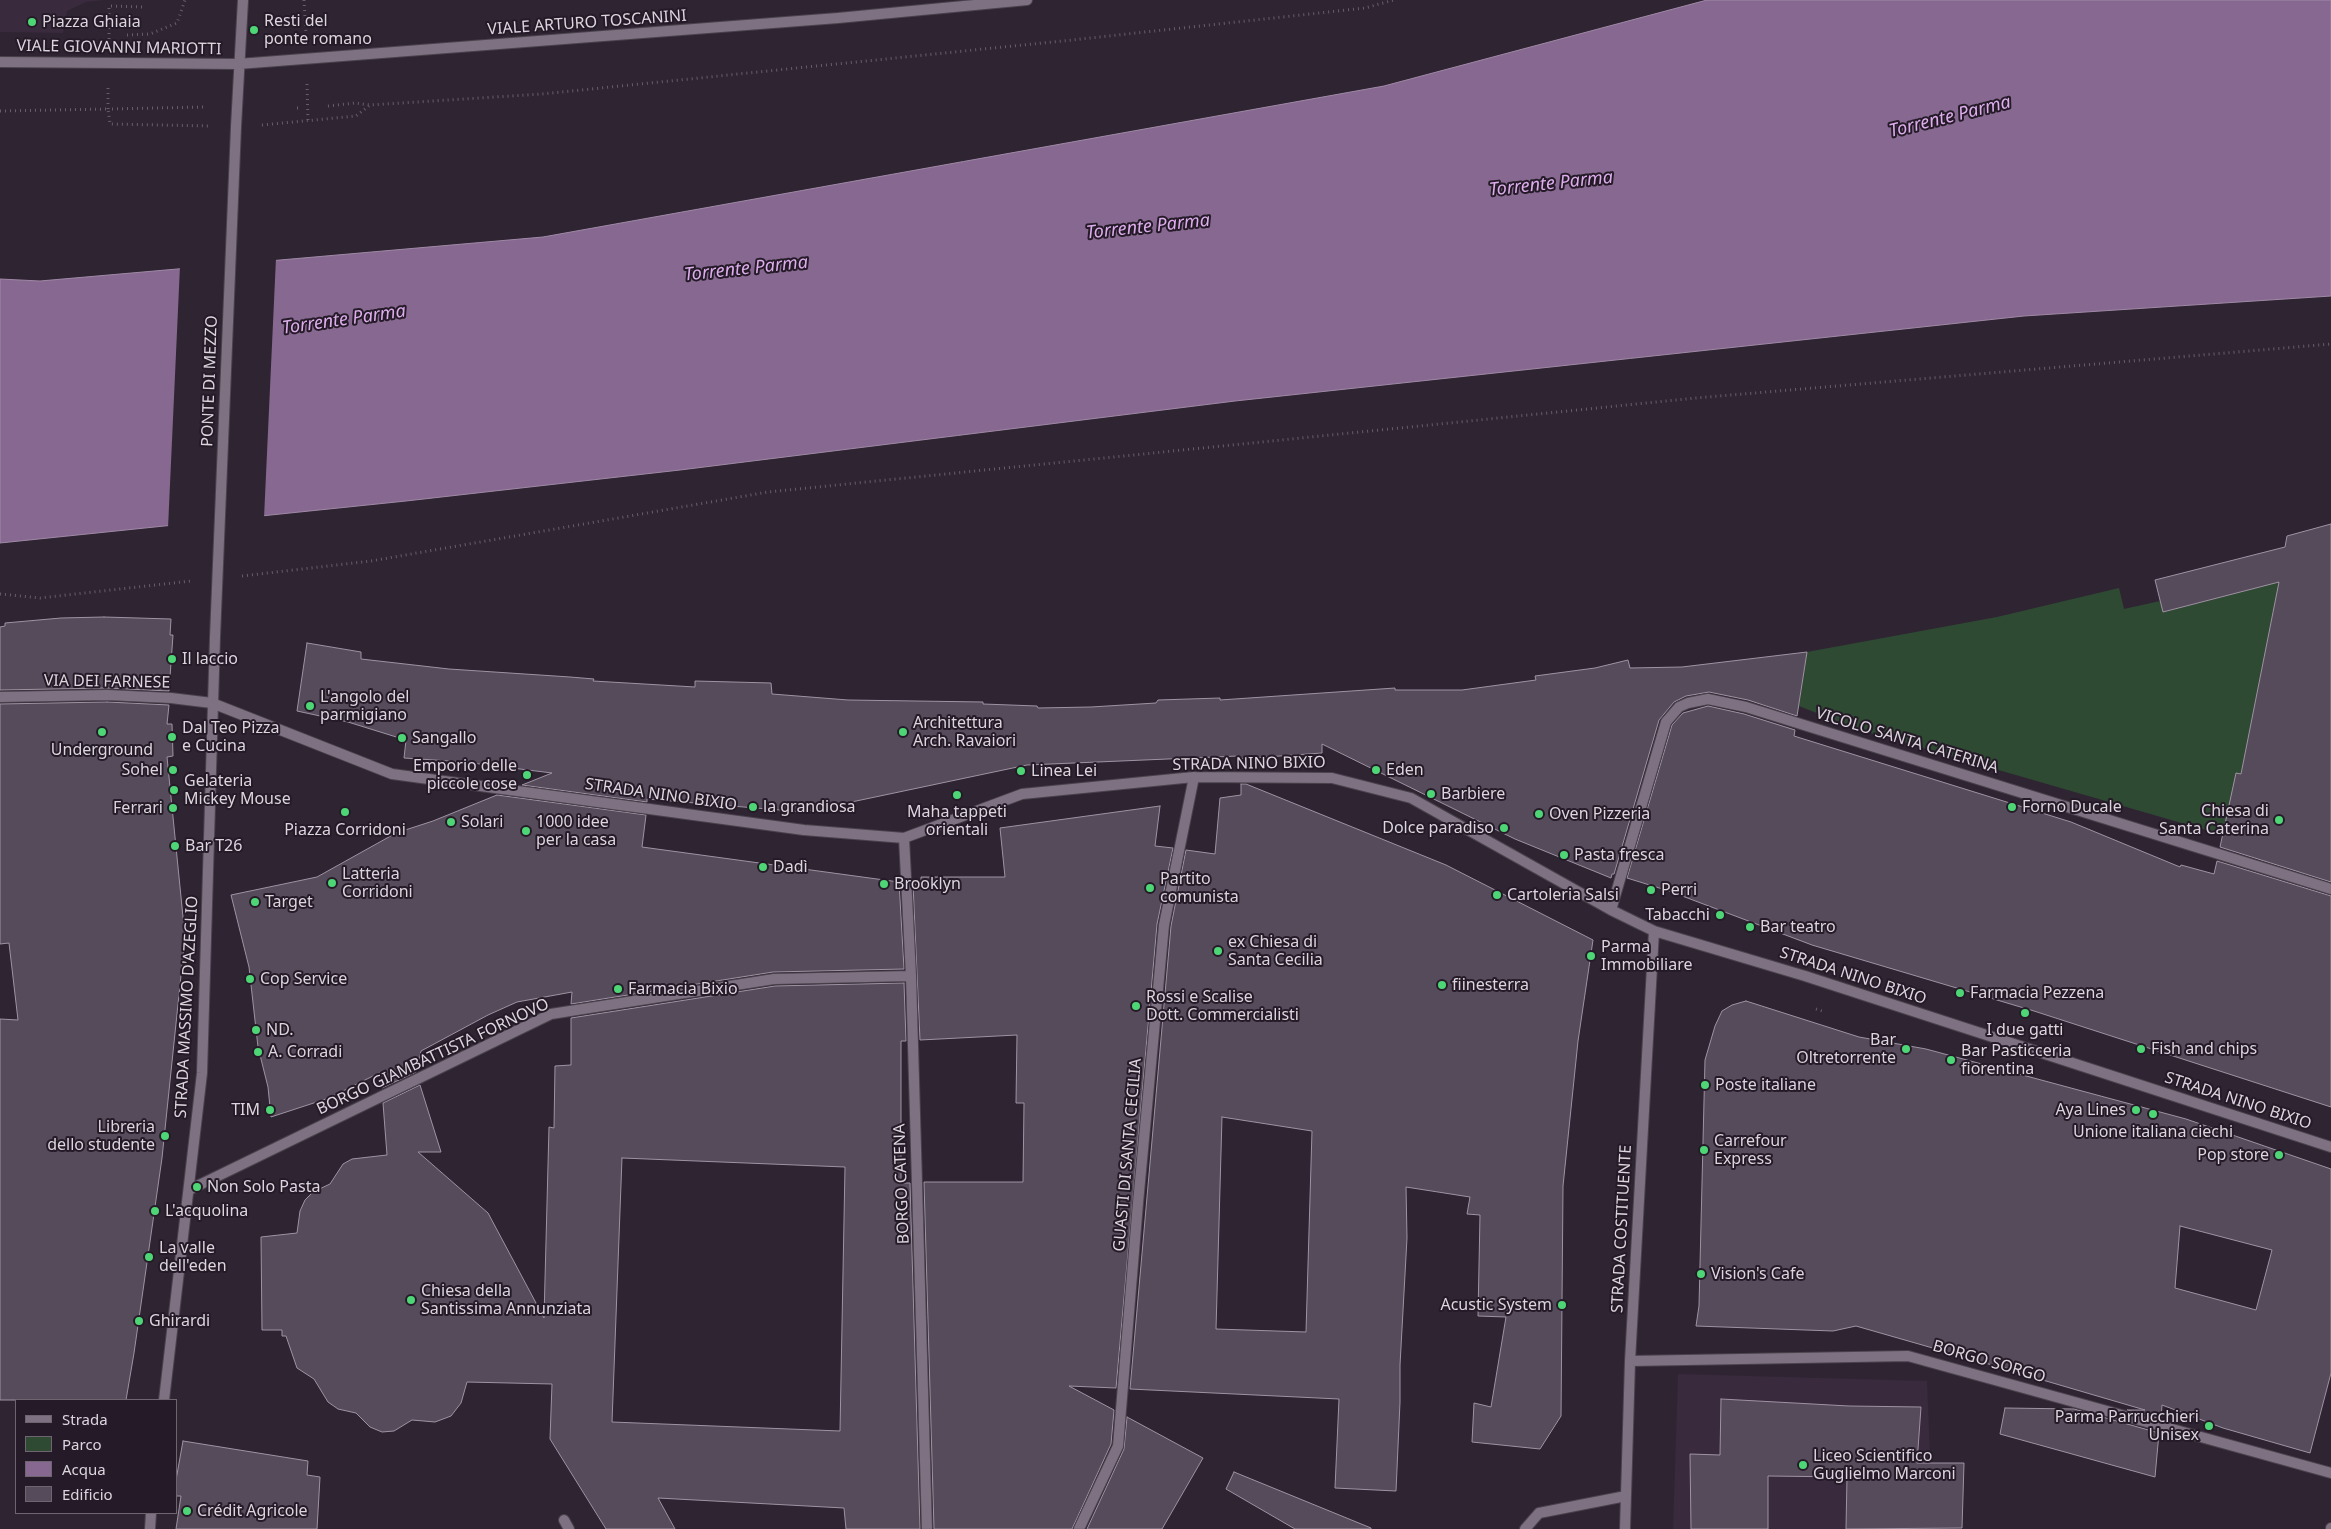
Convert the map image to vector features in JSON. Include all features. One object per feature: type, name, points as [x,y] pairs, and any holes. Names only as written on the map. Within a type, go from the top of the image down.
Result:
[{"type":"street","name":"PONTE DI MEZZO","points":[[212,703],[242,0]]},
{"type":"street","name":"VIALE ARTURO TOSCANINI","points":[[238,64],[838,18],[1027,0]]},
{"type":"street","name":"VIALE GIOVANNI MARIOTTI","points":[[0,62],[238,64]]},
{"type":"street","name":"VIA DEI FARNESE","points":[[0,696],[125,696],[212,703]]},
{"type":"street","name":"VICOLO SANTA CATERINA","points":[[1610,910],[1666,722],[1679,707],[1708,699],[1732,702],[2331,889]]},
{"type":"street","name":"STRADA NINO BIXIO","points":[[212,703],[392,774],[804,830],[904,838],[1022,794],[1194,777],[1332,778],[1412,798],[1610,910],[1654,931],[1805,976],[2331,1147]]},
{"type":"street","name":"STRADA MASSIMO D'AZEGLIO","points":[[164,1399],[202,1073],[212,703]]},
{"type":"street","name":"GUASTI DI SANTA CECILIA","points":[[1079,1529],[1118,1446],[1164,925],[1194,777]]},
{"type":"street","name":"BORGO CATENA","points":[[904,838],[911,976],[927,1529]]},
{"type":"street","name":"STRADA COSTITUENTE","points":[[1625,1529],[1630,1361],[1654,931]]},
{"type":"street","name":"BORGO GIAMBATTISTA FORNOVO","points":[[189,1190],[551,1014],[774,979],[911,976]]},
{"type":"street","name":"BORGO SORGO","points":[[1630,1361],[1908,1356],[2331,1473]]},
{"type":"street","points":[[1525,1529],[1539,1513],[1626,1496]]},
{"type":"street","points":[[150,1529],[151,1514]]},
{"type":"path","points":[[125,35],[150,34],[177,23],[185,0]]},
{"type":"path","points":[[328,106],[542,94],[1365,8],[1394,0]]},
{"type":"path","points":[[109,36],[108,6],[145,7]]},
{"type":"path","points":[[99,36],[117,36]]},
{"type":"path","points":[[108,109],[110,124],[236,127],[356,116],[370,105]]},
{"type":"path","points":[[0,111],[203,107]]},
{"type":"path","points":[[234,576],[371,561],[768,492],[1686,399],[2331,344]]},
{"type":"path","points":[[0,594],[40,598],[196,581]]},
{"type":"shaded area","name":"Piazza Ghiaia","points":[[0,0],[105,0],[86,2],[67,11],[63,33],[0,32]]},
{"type":"shaded area","points":[[1678,1374],[1927,1381],[1933,1529],[1673,1529]]},
{"type":"green space","points":[[2279,582],[2241,774],[2223,835],[1857,729],[1799,706],[1807,652],[1997,617],[2119,588],[2124,609],[2160,601],[2164,612]]},
{"type":"water","name":"Torrente Parma","points":[[1707,0],[2331,0],[2331,296],[2024,316],[1235,401],[680,470],[406,501],[0,543],[0,279],[40,281],[543,237],[1384,86]]},
{"type":"pier","points":[[276,258],[264,518],[168,528],[180,266]]},
{"type":"building","points":[[2331,524],[2331,882],[2220,847],[2236,773],[2241,774],[2279,582],[2163,612],[2155,580],[2285,547],[2287,536]]},
{"type":"building","points":[[61,618],[171,619],[170,635],[173,635],[169,691],[107,688],[0,690],[0,627],[5,626],[5,623]]},
{"type":"building","points":[[307,643],[361,652],[361,659],[449,669],[695,687],[695,681],[771,683],[772,694],[848,700],[983,702],[983,704],[1037,706],[1038,708],[1156,703],[1158,700],[1220,698],[1220,700],[1395,688],[1395,690],[1462,690],[1536,680],[1535,676],[1595,668],[1628,660],[1630,668],[1682,667],[1807,652],[1797,716],[1748,700],[1709,692],[1686,696],[1674,702],[1659,720],[1614,874],[1612,874],[1611,878],[1515,839],[1322,744],[1322,753],[1238,759],[1238,756],[1027,765],[804,812],[647,799],[647,802],[522,785],[552,773],[464,762],[404,758],[406,740],[348,722],[297,711]]},
{"type":"building","points":[[107,702],[169,705],[167,724],[172,724],[173,756],[167,757],[185,937],[162,1158],[126,1399],[0,1400],[0,1019],[18,1020],[9,943],[0,944],[0,704]]},
{"type":"building","points":[[1708,706],[1744,714],[1795,730],[1794,736],[2071,822],[2180,867],[2181,865],[2214,874],[2217,861],[2331,896],[2331,1107],[2034,1011],[1812,945],[1669,891],[1627,878],[1672,725],[1683,713]]},
{"type":"building","points":[[1241,784],[1246,784],[1446,865],[1593,940],[1578,1041],[1563,1186],[1561,1416],[1540,1449],[1472,1442],[1474,1403],[1491,1407],[1506,1317],[1478,1316],[1480,1215],[1467,1214],[1470,1197],[1406,1187],[1407,1238],[1396,1491],[1335,1488],[1339,1399],[1130,1389],[1171,926],[1186,850],[1215,854],[1220,798],[1241,795]],"holes":[[[1222,1117],[1312,1131],[1306,1332],[1216,1329]]]},
{"type":"building","points":[[497,795],[646,815],[642,847],[899,882],[904,969],[773,972],[571,1004],[572,992],[517,1002],[488,1015],[421,1051],[416,1072],[382,1088],[381,1072],[329,1098],[271,1117],[268,1087],[258,1047],[249,967],[231,895],[317,877],[396,833],[433,821]]},
{"type":"building","points":[[1160,806],[1155,846],[1173,848],[1157,924],[1116,1388],[1069,1386],[1114,1410],[1111,1444],[1072,1529],[934,1529],[924,1182],[1023,1182],[1024,1103],[1016,1103],[1017,1035],[920,1040],[913,884],[921,885],[921,877],[1005,877],[1000,828]]},
{"type":"building","points":[[904,983],[906,1041],[901,1041],[901,1183],[910,1183],[920,1529],[846,1529],[844,1508],[658,1498],[675,1529],[606,1529],[550,1439],[552,1384],[467,1382],[461,1403],[451,1416],[435,1422],[412,1420],[394,1431],[382,1432],[370,1427],[356,1413],[338,1409],[328,1402],[314,1379],[297,1368],[286,1336],[282,1336],[282,1330],[262,1330],[261,1237],[297,1233],[300,1211],[305,1200],[313,1192],[330,1184],[343,1164],[352,1159],[387,1155],[383,1103],[420,1085],[441,1152],[418,1152],[488,1213],[544,1318],[549,1127],[554,1128],[555,1066],[571,1065],[571,1018],[775,986]],"holes":[[[622,1158],[845,1167],[840,1431],[612,1422]]]},
{"type":"building","points":[[1746,1001],[1859,1037],[1926,1049],[2186,1119],[2331,1169],[2331,1373],[2310,1453],[2223,1428],[2162,1405],[2161,1419],[2127,1410],[2145,1410],[2012,1371],[2012,1369],[1999,1367],[1856,1326],[1833,1331],[1696,1326],[1699,1306],[1705,1060],[1715,1026],[1722,1011],[1732,1005]],"holes":[[[2180,1226],[2272,1250],[2256,1310],[2175,1288]]]},
{"type":"building","name":"Liceo Scientifico Guglielmo Marconi","points":[[1721,1399],[1849,1406],[1921,1407],[1917,1463],[1964,1463],[1962,1528],[1846,1529],[1847,1477],[1768,1476],[1768,1529],[1691,1529],[1690,1454],[1720,1455]]},
{"type":"building","points":[[2005,1408],[2074,1409],[2159,1433],[2155,1477],[2000,1434]]},
{"type":"building","points":[[1127,1417],[1203,1458],[1162,1529],[1087,1529],[1124,1449]]},
{"type":"building","points":[[183,1441],[308,1461],[307,1475],[320,1477],[317,1529],[176,1529],[181,1496],[178,1496],[178,1469]]},
{"type":"building","points":[[1234,1472],[1371,1529],[1295,1529],[1226,1489]]},
{"type":"place","name":"Piazza Ghiaia","points":[[32,22]]},
{"type":"place","name":"Resti del ponte romano","points":[[254,30]]},
{"type":"place","name":"Il laccio","points":[[172,659]]},
{"type":"place","name":"L'angolo del parmigiano","points":[[310,706]]},
{"type":"place","name":"Underground","points":[[102,732]]},
{"type":"place","name":"Architettura Arch. Ravaiori","points":[[903,732]]},
{"type":"place","name":"Dal Teo Pizza e Cucina","points":[[172,737]]},
{"type":"place","name":"Sangallo","points":[[402,738]]},
{"type":"place","name":"Sohel","points":[[173,770]]},
{"type":"place","name":"Eden","points":[[1376,770]]},
{"type":"place","name":"Linea Lei","points":[[1021,771]]},
{"type":"place","name":"Emporio delle piccole cose","points":[[527,775]]},
{"type":"place","name":"Gelateria Mickey Mouse","points":[[174,790]]},
{"type":"place","name":"Barbiere","points":[[1431,794]]},
{"type":"place","name":"Maha tappeti orientali","points":[[957,795]]},
{"type":"place","name":"la grandiosa","points":[[753,807]]},
{"type":"place","name":"Forno Ducale","points":[[2012,807]]},
{"type":"place","name":"Ferrari","points":[[173,808]]},
{"type":"place","name":"Piazza Corridoni","points":[[345,812]]},
{"type":"place","name":"Oven Pizzeria","points":[[1539,814]]},
{"type":"place","name":"Chiesa di Santa Caterina","points":[[2279,820]]},
{"type":"place","name":"Solari","points":[[451,822]]},
{"type":"place","name":"Dolce paradiso","points":[[1504,828]]},
{"type":"place","name":"1000 idee per la casa","points":[[526,831]]},
{"type":"place","name":"Bar T26","points":[[175,846]]},
{"type":"place","name":"Pasta fresca","points":[[1564,855]]},
{"type":"place","name":"Dadì","points":[[763,867]]},
{"type":"place","name":"Latteria Corridoni","points":[[332,883]]},
{"type":"place","name":"Brooklyn","points":[[884,884]]},
{"type":"place","name":"Partito comunista","points":[[1150,888]]},
{"type":"place","name":"Perri","points":[[1651,890]]},
{"type":"place","name":"Cartoleria Salsi","points":[[1497,895]]},
{"type":"place","name":"Target","points":[[255,902]]},
{"type":"place","name":"Tabacchi","points":[[1720,915]]},
{"type":"place","name":"Bar teatro","points":[[1750,927]]},
{"type":"place","name":"ex Chiesa di Santa Cecilia","points":[[1218,951]]},
{"type":"place","name":"Parma Immobiliare","points":[[1591,956]]},
{"type":"place","name":"Cop Service","points":[[250,979]]},
{"type":"place","name":"fiinesterra","points":[[1442,985]]},
{"type":"place","name":"Farmacia Bixio","points":[[618,989]]},
{"type":"place","name":"Farmacia Pezzena","points":[[1960,993]]},
{"type":"place","name":"Rossi e Scalise Dott. Commercialisti","points":[[1136,1006]]},
{"type":"place","name":"I due gatti","points":[[2025,1013]]},
{"type":"place","name":"ND.","points":[[256,1030]]},
{"type":"place","name":"Bar Oltretorrente","points":[[1906,1049]]},
{"type":"place","name":"Fish and chips","points":[[2141,1049]]},
{"type":"place","name":"A. Corradi","points":[[258,1052]]},
{"type":"place","name":"Bar Pasticceria fiorentina","points":[[1951,1060]]},
{"type":"place","name":"Poste italiane","points":[[1705,1085]]},
{"type":"place","name":"TIM","points":[[270,1110]]},
{"type":"place","name":"Aya Lines","points":[[2136,1110]]},
{"type":"place","name":"Unione italiana ciechi","points":[[2153,1114]]},
{"type":"place","name":"Libreria dello studente","points":[[165,1136]]},
{"type":"place","name":"Carrefour Express","points":[[1704,1150]]},
{"type":"place","name":"Pop store","points":[[2279,1155]]},
{"type":"place","name":"Non Solo Pasta","points":[[197,1187]]},
{"type":"place","name":"L'acquolina","points":[[155,1211]]},
{"type":"place","name":"La valle dell'eden","points":[[149,1257]]},
{"type":"place","name":"Vision's Cafe","points":[[1701,1274]]},
{"type":"place","name":"Chiesa della Santissima Annunziata","points":[[411,1300]]},
{"type":"place","name":"Acustic System","points":[[1562,1305]]},
{"type":"place","name":"Ghirardi","points":[[139,1321]]},
{"type":"place","name":"Parma Parrucchieri Unisex","points":[[2209,1426]]},
{"type":"place","name":"Liceo Scientifico Guglielmo Marconi","points":[[1803,1465]]},
{"type":"place","name":"Crédit Agricole","points":[[187,1511]]}]
